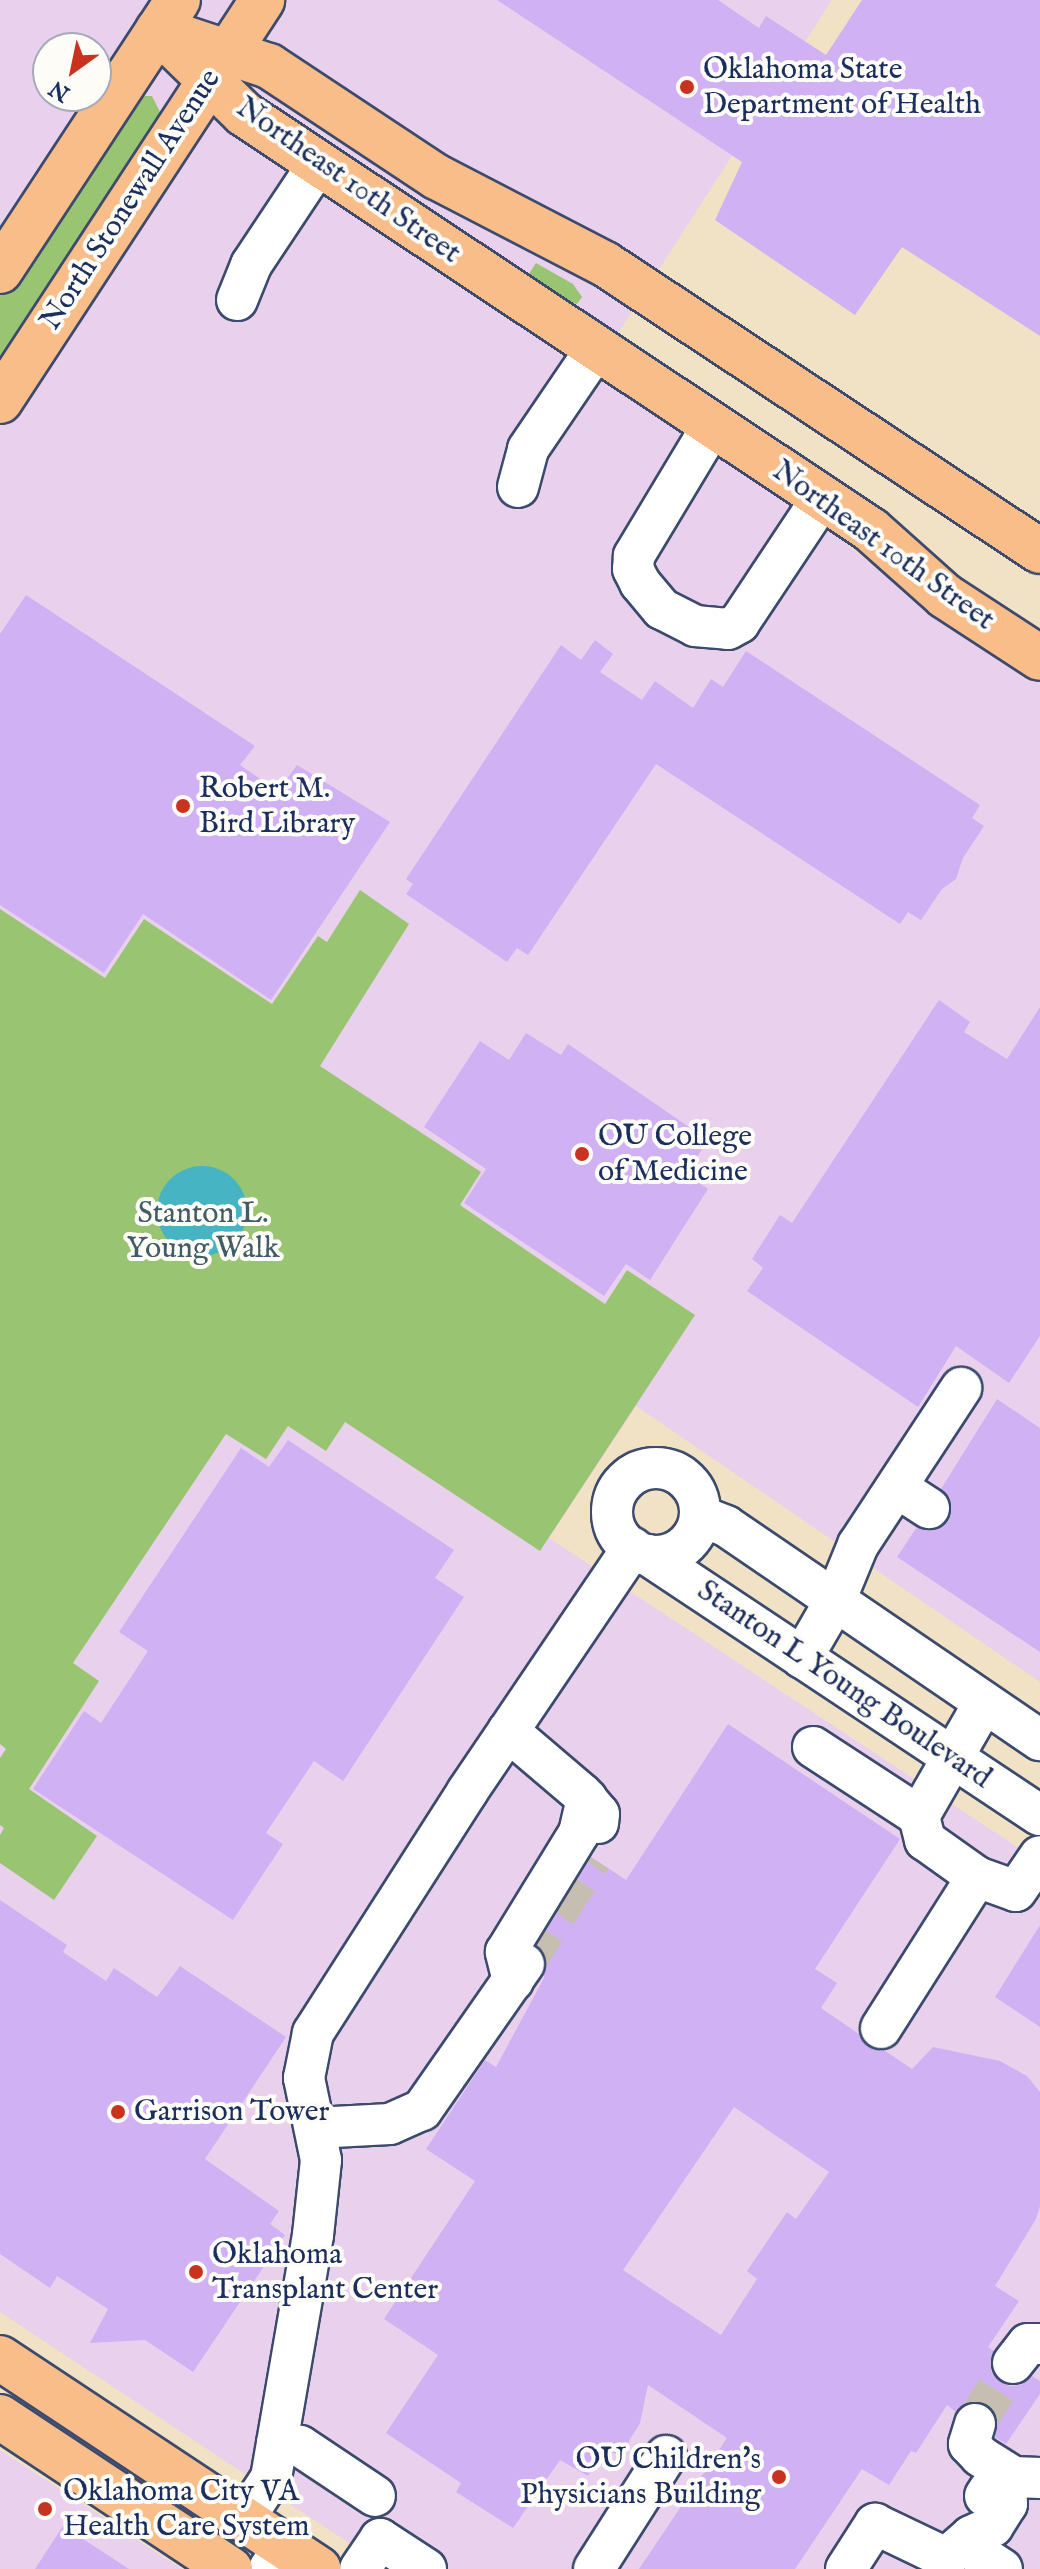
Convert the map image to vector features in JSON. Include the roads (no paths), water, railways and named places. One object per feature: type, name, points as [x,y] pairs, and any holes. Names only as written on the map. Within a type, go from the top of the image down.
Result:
[{"type":"main road","name":"North Stonewall Avenue","points":[[0,401],[262,0]]},
{"type":"main road","name":"Northeast 10th Street","points":[[168,15],[218,66],[244,114],[871,530],[945,596],[1040,658]]},
{"type":"main road","points":[[0,271],[168,15]]},
{"type":"main road","name":"Northeast 10th Street","points":[[218,66],[269,66],[437,177],[605,264],[1040,551]]},
{"type":"main road","points":[[0,2358],[244,2519],[291,2561]]},
{"type":"main road","points":[[0,2417],[230,2569]]},
{"type":"street","points":[[237,300],[251,265],[318,164]]},
{"type":"street","points":[[518,487],[528,449],[596,349]]},
{"type":"street","points":[[712,426],[634,556],[633,569],[640,583],[670,614],[695,626],[713,629],[728,629],[739,623],[822,498]]},
{"type":"street","points":[[802,1658],[835,1601],[858,1545],[914,1498],[961,1388]]},
{"type":"street","points":[[657,1468],[681,1476],[696,1495],[700,1516],[687,1543],[668,1554],[640,1552],[615,1528],[612,1506],[621,1486],[639,1472],[657,1468]]},
{"type":"street","points":[[700,1516],[726,1526],[1040,1740]]},
{"type":"street","points":[[244,2519],[271,2478],[313,2235],[321,2160],[304,2078],[313,2033],[508,1731],[640,1552]]},
{"type":"street","name":"Stanton L Young Boulevard","points":[[640,1552],[1040,1815]]},
{"type":"street","points":[[919,1816],[984,1703]]},
{"type":"street","points":[[508,1731],[587,1799],[599,1814],[592,1858]]},
{"type":"street","points":[[813,1747],[919,1816],[925,1840],[977,1877],[1033,1881]]},
{"type":"street","points":[[315,2128],[390,2124],[422,2110],[518,1972],[506,1952],[579,1833],[587,1799]]},
{"type":"street","points":[[881,2028],[977,1877]]},
{"type":"street","points":[[975,2424],[969,2444],[980,2456],[1020,2480]]},
{"type":"street","points":[[277,2443],[300,2446],[375,2496]]},
{"type":"street","points":[[606,2565],[666,2456]]},
{"type":"street","points":[[955,2552],[989,2490],[1020,2480]]},
{"type":"street","points":[[846,2569],[875,2524],[1002,2569]]},
{"type":"street","points":[[360,2569],[380,2539],[426,2569]]},
{"type":"water","points":[[202,1166],[219,1170],[234,1179],[243,1194],[247,1211],[243,1228],[234,1243],[219,1252],[202,1256],[185,1252],[170,1243],[161,1228],[157,1211],[161,1194],[170,1179],[185,1170]]},
{"type":"tunnel","points":[[524,1964],[592,1858]]},
{"type":"tunnel","points":[[975,2424],[1013,2363]]},
{"type":"place","name":"Oklahoma State Department of Health","points":[[687,87]]},
{"type":"place","name":"Robert M. Bird Library","points":[[183,806]]},
{"type":"place","name":"OU College of Medicine","points":[[582,1154]]},
{"type":"place","name":"Garrison Tower","points":[[118,2112]]},
{"type":"place","name":"Oklahoma Transplant Center","points":[[196,2272]]},
{"type":"place","name":"OU Children's Physicians Building","points":[[779,2477]]},
{"type":"place","name":"Oklahoma City VA Health Care System","points":[[45,2509]]},
{"type":"park label","name":"Stanton L. Young Walk","points":[[203,1231]]}]
